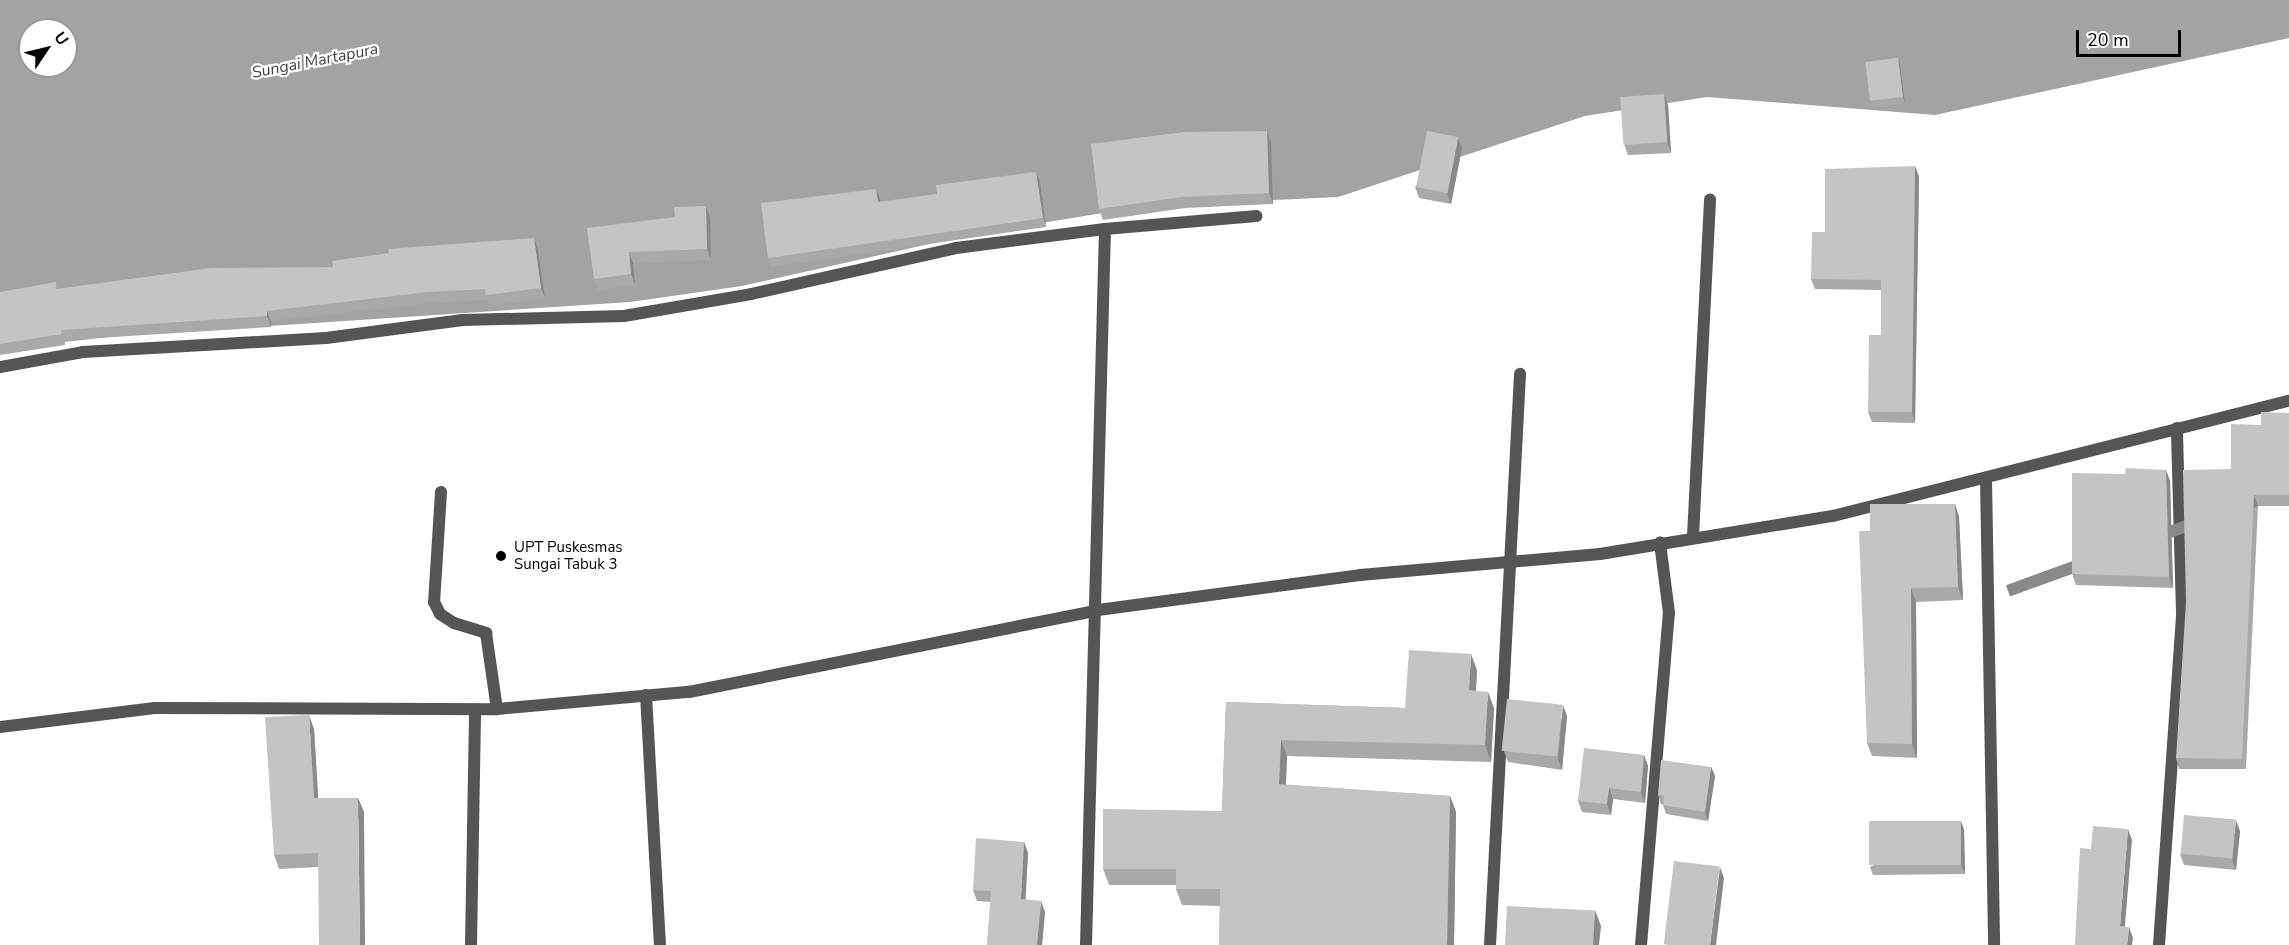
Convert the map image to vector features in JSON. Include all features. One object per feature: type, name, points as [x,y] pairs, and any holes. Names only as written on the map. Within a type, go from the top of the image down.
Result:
[{"type":"street","points":[[1694,536],[1710,199]]},
{"type":"street","points":[[0,367],[83,352],[326,338],[463,320],[624,316],[751,294],[956,248],[1105,229],[1256,216]]},
{"type":"street","points":[[1086,945],[1098,610],[1105,229]]},
{"type":"street","points":[[1490,945],[1508,563],[1520,374]]},
{"type":"street","points":[[0,727],[154,708],[497,709],[646,695],[751,682],[1098,610],[1360,575],[1508,563],[1660,543],[1833,516],[2289,401]]},
{"type":"street","points":[[2159,945],[2182,612],[2177,429]]},
{"type":"street","points":[[1986,479],[1994,945]]},
{"type":"street","points":[[441,492],[434,602],[440,614],[454,623],[486,633],[497,709]]},
{"type":"street","points":[[1641,945],[1669,613],[1660,543]]},
{"type":"street","points":[[646,695],[660,945]]},
{"type":"street","points":[[471,945],[475,710]]},
{"type":"water","name":"Sungai Martapura","points":[[0,0],[2289,0],[2289,38],[1935,115],[1707,97],[1585,116],[1338,197],[1145,206],[969,235],[742,286],[630,302],[119,336],[0,349]]},
{"type":"building","points":[[1898,58],[1903,97],[1870,101],[1865,62]]},
{"type":"building","points":[[1664,94],[1667,142],[1623,145],[1620,97]]},
{"type":"building","points":[[1267,131],[1269,193],[1181,197],[1099,209],[1091,144],[1184,132]]},
{"type":"building","points":[[1427,131],[1458,137],[1448,193],[1416,187]]},
{"type":"building","points":[[1915,166],[1912,412],[1868,412],[1869,335],[1881,335],[1881,280],[1811,279],[1812,232],[1825,232],[1825,169]]},
{"type":"building","points":[[1036,172],[1043,218],[768,258],[761,203],[876,189],[878,202],[937,194],[936,185]]},
{"type":"building","points":[[706,206],[707,249],[629,252],[631,274],[594,279],[587,228],[675,217],[674,207]]},
{"type":"building","points":[[534,238],[541,288],[486,295],[485,289],[428,292],[267,311],[267,316],[61,330],[62,334],[0,344],[0,292],[56,282],[56,289],[211,268],[333,267],[332,261],[389,253],[388,249]]},
{"type":"building","points":[[2261,412],[2289,413],[2289,495],[2254,495],[2242,759],[2176,758],[2186,602],[2183,470],[2231,469],[2231,424],[2261,425]]},
{"type":"building","points":[[2126,468],[2166,470],[2169,577],[2072,574],[2072,473],[2125,474]]},
{"type":"building","points":[[1870,504],[1955,504],[1958,587],[1911,588],[1912,744],[1867,743],[1859,531],[1870,531]]},
{"type":"building","points":[[1409,650],[1471,654],[1469,690],[1488,692],[1485,745],[1281,740],[1279,784],[1450,796],[1447,945],[1219,945],[1220,889],[1176,889],[1176,869],[1103,869],[1103,809],[1222,811],[1226,702],[1405,708]]},
{"type":"building","points":[[1507,699],[1563,705],[1557,757],[1502,751]]},
{"type":"building","points":[[309,715],[314,798],[358,798],[360,945],[319,945],[318,853],[274,855],[265,717]]},
{"type":"building","points":[[1584,748],[1644,755],[1641,792],[1609,788],[1607,804],[1578,801]]},
{"type":"building","points":[[1661,760],[1711,767],[1705,812],[1663,805],[1664,796],[1658,795]]},
{"type":"building","points":[[2184,815],[2236,820],[2232,858],[2181,854]]},
{"type":"building","points":[[1869,821],[1961,821],[1961,865],[1869,865]]},
{"type":"building","points":[[2093,826],[2128,829],[2120,926],[2129,927],[2127,945],[2075,945],[2080,848],[2091,849]]},
{"type":"building","points":[[976,838],[1024,842],[1021,899],[1041,901],[1037,945],[987,945],[991,891],[973,890]]},
{"type":"building","points":[[1674,861],[1720,867],[1710,945],[1664,944]]},
{"type":"building","points":[[1507,906],[1595,911],[1593,945],[1505,945]]},
{"type":"place","name":"UPT Puskesmas Sungai Tabuk 3","points":[[501,556]]}]
